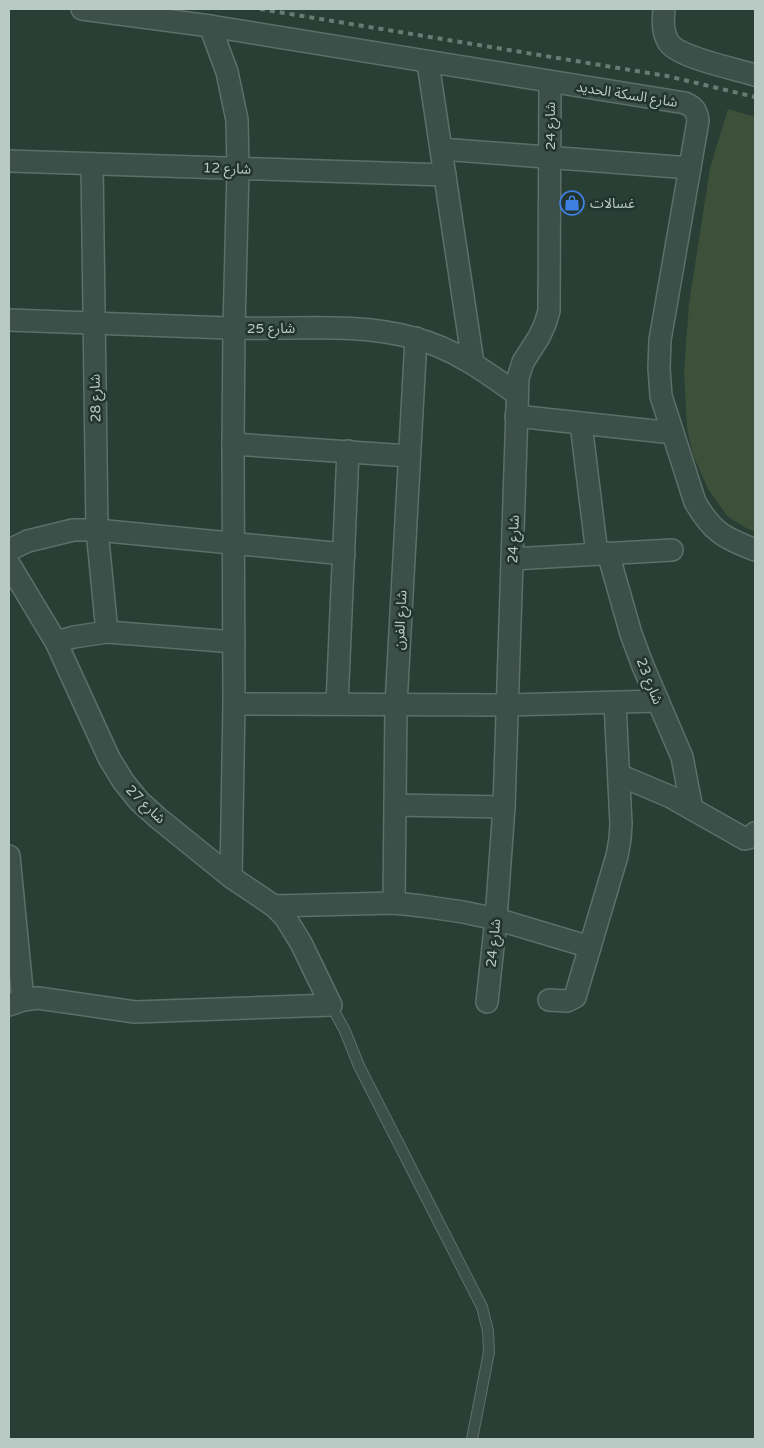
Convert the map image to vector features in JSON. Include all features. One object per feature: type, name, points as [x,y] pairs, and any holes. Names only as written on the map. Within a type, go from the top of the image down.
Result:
[{"type":"street","name":"شارع السكة الحديد","points":[[82,9],[210,26],[691,105],[695,110],[698,121],[660,340],[659,368],[662,396],[695,502],[704,518],[715,531],[755,550]]},
{"type":"street","points":[[664,9],[664,33],[670,44],[678,51],[689,56],[755,75]]},
{"type":"street","points":[[210,26],[227,72],[237,120],[238,169],[233,444],[234,704],[231,877]]},
{"type":"street","points":[[428,62],[473,363]]},
{"type":"street","name":"شارع 24","points":[[487,1002],[496,919],[504,807],[518,378],[523,362],[539,337],[549,311],[550,82]]},
{"type":"street","points":[[441,148],[690,168]]},
{"type":"street","name":"شارع 12","points":[[9,161],[445,176]]},
{"type":"street","name":"شارع 28","points":[[92,164],[96,530],[107,632]]},
{"type":"street","name":"شارع 25","points":[[9,320],[234,328],[362,329],[389,332],[416,338],[445,349],[473,363],[517,394]]},
{"type":"street","name":"شارع الفرن","points":[[394,903],[396,705],[416,338]]},
{"type":"street","points":[[516,416],[674,433]]},
{"type":"street","name":"شارع 23","points":[[581,424],[602,554],[642,666],[682,757],[692,809]]},
{"type":"street","points":[[233,444],[409,456]]},
{"type":"street","points":[[337,704],[348,452]]},
{"type":"street","points":[[9,550],[28,541],[73,530],[96,530],[344,554]]},
{"type":"street","points":[[512,559],[672,550]]},
{"type":"street","name":"شارع 27","points":[[9,564],[56,642],[109,758],[122,781],[139,800],[231,877],[274,906],[294,929],[331,1005]]},
{"type":"street","points":[[56,642],[82,635],[107,632],[234,642]]},
{"type":"street","points":[[549,1000],[566,1001],[575,997],[617,856],[621,824],[615,702]]},
{"type":"street","points":[[234,704],[507,705],[658,702]]},
{"type":"street","points":[[618,776],[671,797],[745,839],[752,837],[755,833]]},
{"type":"street","points":[[395,805],[504,807]]},
{"type":"street","points":[[9,856],[16,1002],[38,998],[54,999],[135,1012],[331,1005]]},
{"type":"street","points":[[274,906],[394,903],[430,907],[496,919],[590,947]]},
{"type":"lane","points":[[331,1005],[345,1031],[359,1066],[482,1307],[488,1331],[489,1352],[472,1439]]},
{"type":"green space","points":[[728,109],[755,117],[755,532],[727,516],[708,489],[693,455],[687,428],[684,371],[689,304],[710,168]]},
{"type":"railway","points":[[260,9],[667,76],[755,97]]},
{"type":"place","name":"غسالات","points":[[572,203]]}]
